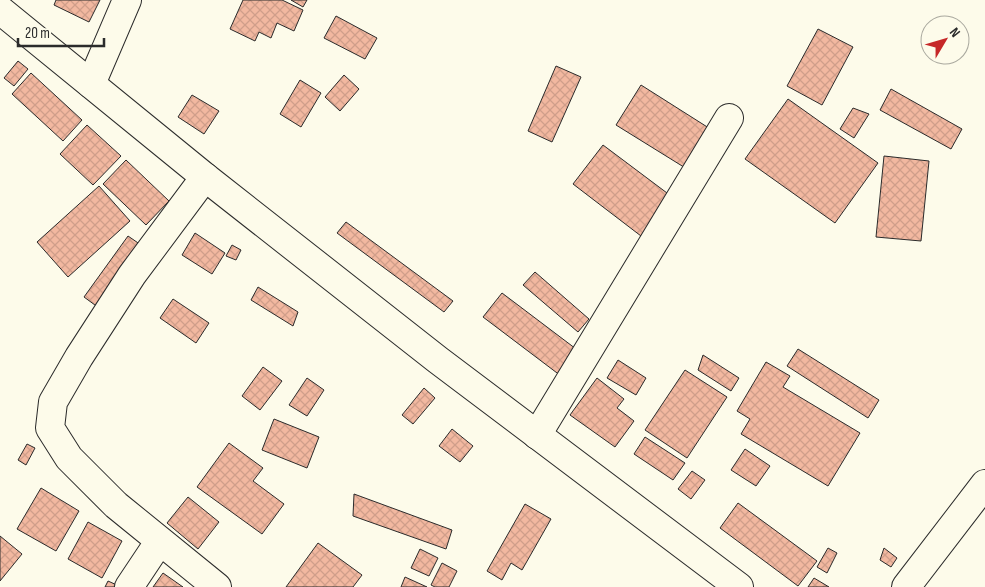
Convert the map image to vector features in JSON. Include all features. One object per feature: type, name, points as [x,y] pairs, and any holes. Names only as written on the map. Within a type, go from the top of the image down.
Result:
[{"type":"street","points":[[91,84],[127,0]]},
{"type":"street","points":[[0,10],[205,177],[438,360],[739,587]]},
{"type":"street","points":[[537,435],[730,118]]},
{"type":"street","points":[[205,177],[132,275],[79,357],[53,402],[50,428],[69,458],[116,505],[159,542],[217,587]]},
{"type":"street","points":[[906,587],[985,484]]},
{"type":"street","points":[[129,587],[159,542]]},
{"type":"building","points":[[56,0],[100,0],[89,22],[54,5]]},
{"type":"building","points":[[243,0],[282,0],[303,10],[294,31],[277,23],[271,38],[259,32],[255,41],[230,29]]},
{"type":"building","points":[[291,0],[307,0],[303,7]]},
{"type":"building","points":[[336,16],[377,38],[365,59],[324,38]]},
{"type":"building","points":[[818,29],[853,47],[822,105],[787,86]]},
{"type":"building","points":[[18,61],[28,69],[14,86],[4,78]]},
{"type":"building","points":[[556,66],[581,77],[552,142],[528,131]]},
{"type":"building","points":[[31,73],[82,120],[63,141],[12,94]]},
{"type":"building","points":[[344,75],[359,89],[340,111],[325,97]]},
{"type":"building","points":[[300,80],[321,93],[301,127],[280,114]]},
{"type":"building","points":[[641,85],[712,130],[687,169],[616,125]]},
{"type":"building","points":[[891,89],[962,129],[951,149],[880,110]]},
{"type":"building","points":[[192,95],[219,111],[204,134],[178,117]]},
{"type":"building","points":[[788,99],[878,163],[835,223],[745,159]]},
{"type":"building","points":[[853,108],[869,114],[854,138],[840,129]]},
{"type":"building","points":[[87,125],[121,156],[93,185],[60,154]]},
{"type":"building","points":[[603,145],[671,196],[641,236],[573,184]]},
{"type":"building","points":[[884,156],[929,161],[921,241],[876,237]]},
{"type":"building","points":[[126,160],[169,201],[146,225],[103,184]]},
{"type":"building","points":[[99,186],[130,221],[68,277],[37,242]]},
{"type":"building","points":[[346,222],[453,301],[444,312],[337,233]]},
{"type":"building","points":[[195,233],[225,253],[212,274],[182,255]]},
{"type":"building","points":[[128,236],[144,247],[99,308],[84,297]]},
{"type":"building","points":[[232,245],[241,250],[236,260],[226,256]]},
{"type":"building","points":[[535,272],[589,319],[578,332],[523,285]]},
{"type":"building","points":[[258,287],[298,312],[293,326],[251,300]]},
{"type":"building","points":[[502,293],[584,355],[565,379],[483,317]]},
{"type":"building","points":[[173,299],[209,323],[196,343],[160,318]]},
{"type":"building","points":[[798,349],[879,400],[868,418],[787,366]]},
{"type":"building","points":[[703,355],[739,378],[731,391],[698,370]]},
{"type":"building","points":[[618,360],[646,378],[636,395],[607,378]]},
{"type":"building","points":[[766,362],[790,376],[783,387],[860,433],[828,486],[741,434],[750,419],[737,411]]},
{"type":"building","points":[[263,367],[282,381],[260,410],[242,396]]},
{"type":"building","points":[[685,370],[727,397],[687,458],[645,430]]},
{"type":"building","points":[[307,378],[324,390],[307,416],[289,405]]},
{"type":"building","points":[[597,378],[624,399],[617,408],[634,421],[615,447],[570,415]]},
{"type":"building","points":[[424,388],[435,398],[413,424],[402,415]]},
{"type":"building","points":[[274,419],[319,437],[307,468],[262,450]]},
{"type":"building","points":[[452,429],[473,446],[460,462],[439,446]]},
{"type":"building","points":[[645,437],[685,463],[673,480],[634,454]]},
{"type":"building","points":[[229,443],[263,468],[253,481],[284,504],[262,534],[197,487]]},
{"type":"building","points":[[27,444],[35,448],[26,465],[18,460]]},
{"type":"building","points":[[745,449],[770,466],[756,486],[731,470]]},
{"type":"building","points":[[692,471],[705,480],[691,499],[678,489]]},
{"type":"building","points":[[41,488],[79,511],[56,551],[17,529]]},
{"type":"building","points":[[354,494],[452,530],[446,549],[353,516]]},
{"type":"building","points":[[188,497],[219,522],[198,549],[167,523]]},
{"type":"building","points":[[738,503],[817,561],[798,586],[720,528]]},
{"type":"building","points":[[525,504],[551,519],[522,570],[511,563],[502,580],[487,571]]},
{"type":"building","points":[[88,522],[122,541],[102,578],[68,559]]},
{"type":"building","points":[[0,536],[22,554],[0,581]]},
{"type":"building","points":[[318,543],[362,575],[353,587],[286,587]]},
{"type":"building","points":[[828,548],[837,553],[827,573],[817,567]]},
{"type":"building","points":[[884,548],[897,558],[891,567],[880,560]]},
{"type":"building","points":[[420,549],[438,558],[429,576],[411,568]]},
{"type":"building","points":[[442,563],[457,571],[449,587],[435,587],[431,585]]},
{"type":"building","points":[[163,573],[183,587],[153,587]]},
{"type":"building","points":[[405,577],[427,587],[401,587]]},
{"type":"building","points":[[814,578],[829,587],[808,587]]},
{"type":"building","points":[[108,581],[119,586],[105,587]]}]
